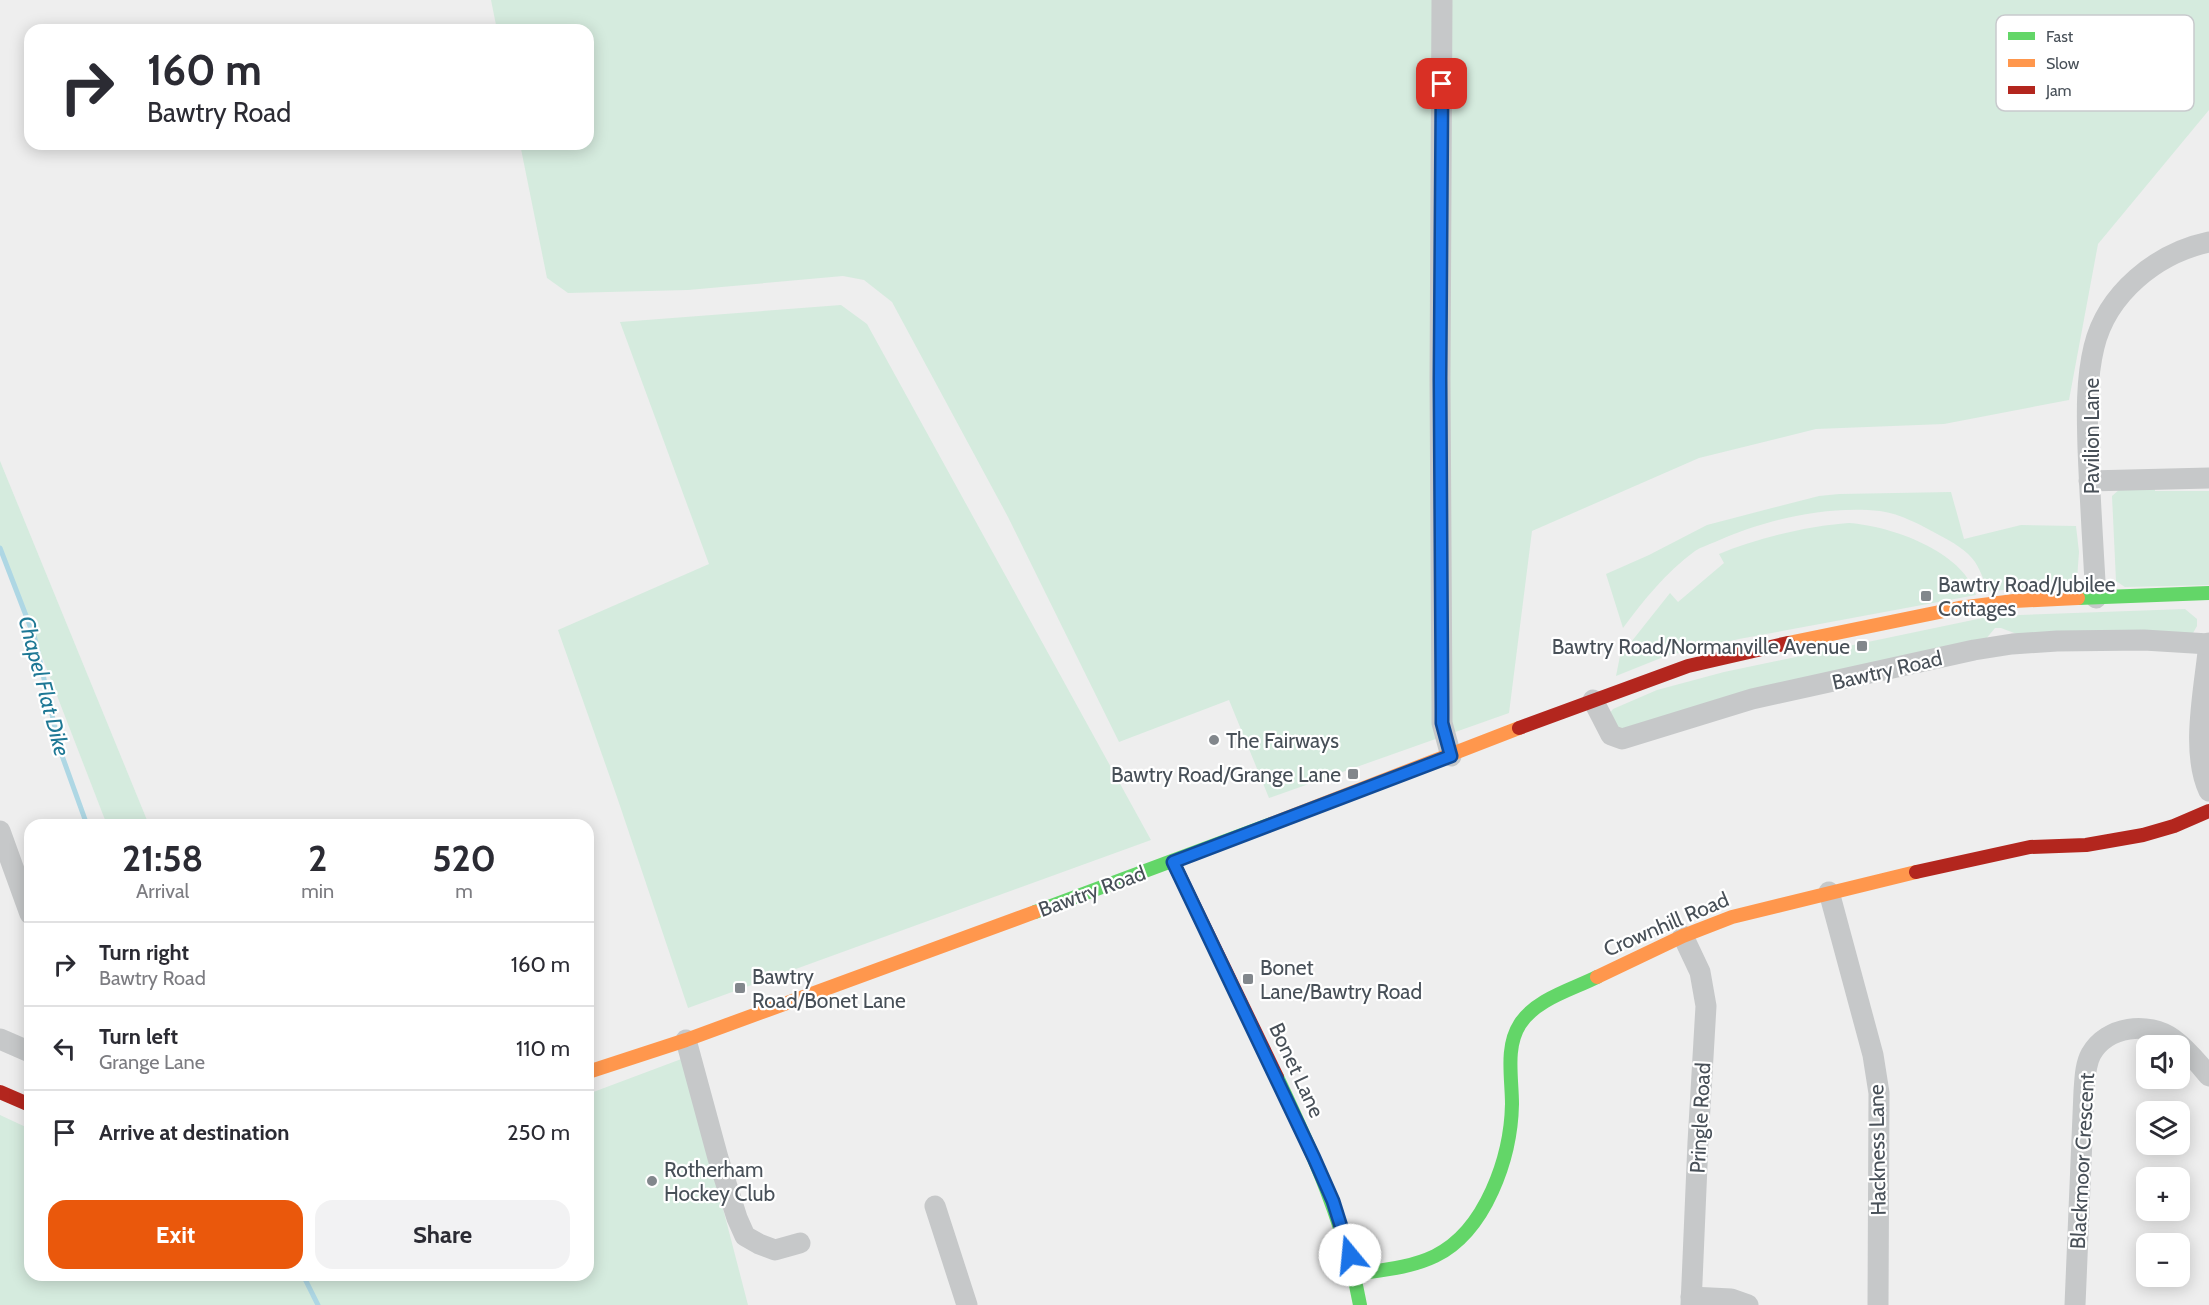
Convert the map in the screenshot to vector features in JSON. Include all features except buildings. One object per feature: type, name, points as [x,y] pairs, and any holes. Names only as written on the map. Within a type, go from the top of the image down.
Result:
[{"type":"main road","name":"Bawtry Road","points":[[594,1070],[686,1040],[1173,862],[1593,700],[1688,666],[1908,617],[2014,601],[2209,593]]},
{"type":"main road","name":"Crownhill Road","points":[[1355,1274],[1419,1261],[1442,1253],[1460,1240],[1474,1222],[1505,1157],[1511,1117],[1510,1046],[1514,1032],[1523,1018],[1535,1007],[1683,936],[1732,917],[1829,892],[2030,847],[2086,845],[2133,837],[2174,826],[2209,811]]},
{"type":"main road","name":"Bonet Lane","points":[[1173,862],[1333,1201],[1355,1274],[1360,1305]]},
{"type":"main road","points":[[0,1092],[24,1100]]},
{"type":"street","points":[[1442,0],[1440,367],[1442,723],[1451,756]]},
{"type":"street","name":"Pavilion Lane","points":[[2096,598],[2089,482],[2089,383],[2094,347],[2104,321],[2130,284],[2151,266],[2172,253],[2209,242]]},
{"type":"street","points":[[2089,482],[2209,478]]},
{"type":"street","name":"Bawtry Road","points":[[1593,700],[1611,735],[1622,739],[1752,699],[1993,647],[2098,640],[2209,643]]},
{"type":"street","points":[[2209,643],[2199,758],[2202,777],[2209,791]]},
{"type":"street","points":[[0,831],[24,897]]},
{"type":"street","name":"Hackness Lane","points":[[1829,892],[1873,1055],[1879,1093],[1878,1305]]},
{"type":"street","name":"Pringle Road","points":[[1683,936],[1700,972],[1706,1006],[1691,1301]]},
{"type":"street","name":"Blackmoor Crescent","points":[[2075,1305],[2084,1091],[2086,1066],[2091,1054],[2111,1034],[2129,1029],[2151,1029],[2173,1039],[2209,1076]]},
{"type":"street","points":[[0,1040],[24,1050]]},
{"type":"street","points":[[686,1040],[721,1168],[745,1236],[775,1250],[800,1243]]},
{"type":"street","points":[[935,1206],[967,1305]]},
{"type":"street","points":[[1691,1301],[1731,1299],[1748,1305]]},
{"type":"green space","points":[[491,0],[2209,0],[2209,110],[2098,244],[2069,400],[1944,424],[1816,429],[1699,458],[1532,531],[1509,713],[1269,798],[1229,700],[1119,742],[1008,517],[892,302],[864,280],[843,276],[688,290],[568,293],[547,278],[521,150],[594,150],[594,24],[496,24]]},
{"type":"green space","points":[[841,305],[867,324],[1151,840],[688,1008],[558,630],[709,564],[620,322]]},
{"type":"green space","points":[[0,461],[147,819],[105,819],[0,548]]},
{"type":"green space","points":[[2155,484],[2155,491],[2209,491],[2209,585],[2125,587],[2116,581],[2112,496],[2120,489]]},
{"type":"green space","points":[[1951,492],[1964,539],[2021,525],[2076,526],[2079,552],[2077,579],[2062,586],[1989,591],[1977,565],[1968,554],[1949,540],[1911,520],[1880,511],[1817,512],[1754,527],[1697,550],[1665,577],[1623,628],[1606,574],[1707,525],[1819,496]]},
{"type":"green space","points":[[1849,523],[1885,529],[1904,535],[1941,554],[1969,579],[1976,595],[1739,639],[1666,656],[1616,676],[1620,656],[1670,593],[1678,602],[1724,563],[1719,554],[1783,534]]},
{"type":"green space","points":[[2185,609],[2197,619],[2197,626],[2193,633],[2022,636],[1995,628],[1985,640],[1619,730],[1607,717],[1613,709],[1657,690],[1724,672],[1992,616]]},
{"type":"green space","name":"Rotherham Hockey Club","points":[[684,1058],[748,1305],[0,1305],[0,1115],[24,1126],[24,1281],[594,1281],[594,1092]]},
{"type":"waterway","name":"Chapel Flat Dike","points":[[0,548],[35,639],[60,750],[85,819]]},
{"type":"waterway","name":"Chapel Flat Dike","points":[[306,1281],[318,1305]]},
{"type":"traffic: fast","points":[[2078,598],[2209,593]]},
{"type":"traffic: fast","points":[[1035,912],[1271,824]]},
{"type":"traffic: fast","points":[[1355,1274],[1396,1268],[1425,1260],[1453,1244],[1468,1229],[1482,1211],[1492,1190],[1507,1147],[1512,1104],[1511,1053],[1515,1033],[1527,1015],[1535,1008],[1597,977]]},
{"type":"traffic: fast","points":[[1277,1077],[1326,1188],[1346,1246],[1360,1305]]},
{"type":"traffic: slow","points":[[1788,643],[1959,608],[2014,601],[2078,598]]},
{"type":"traffic: slow","points":[[1271,824],[1519,728]]},
{"type":"traffic: slow","points":[[1597,977],[1683,936],[1732,917],[1916,872]]},
{"type":"traffic: slow","points":[[594,1070],[686,1040],[1035,912]]},
{"type":"traffic: jam","points":[[1519,728],[1688,666],[1788,643]]},
{"type":"traffic: jam","points":[[1916,872],[2030,847],[2086,845],[2143,835],[2174,826],[2209,811]]},
{"type":"traffic: jam","points":[[1173,862],[1277,1077]]},
{"type":"traffic: jam","points":[[0,1092],[24,1102]]},
{"type":"place","name":"Bawtry Road/Jubilee Cottages","points":[[1926,596]]},
{"type":"place","name":"Bawtry Road/Normanville Avenue","points":[[1862,646]]},
{"type":"place","name":"The Fairways","points":[[1214,740]]},
{"type":"place","name":"Bawtry Road/Grange Lane","points":[[1353,774]]},
{"type":"place","name":"Bonet Lane/Bawtry Road","points":[[1248,979]]},
{"type":"place","name":"Bawtry Road/Bonet Lane","points":[[740,988]]},
{"type":"place","name":"Rotherham Hockey Club","points":[[652,1181]]},
{"type":"route","points":[[1350,1255],[1333,1201],[1314,1158],[1266,1053],[1173,862],[1451,756],[1442,723],[1440,379],[1442,84]]}]
